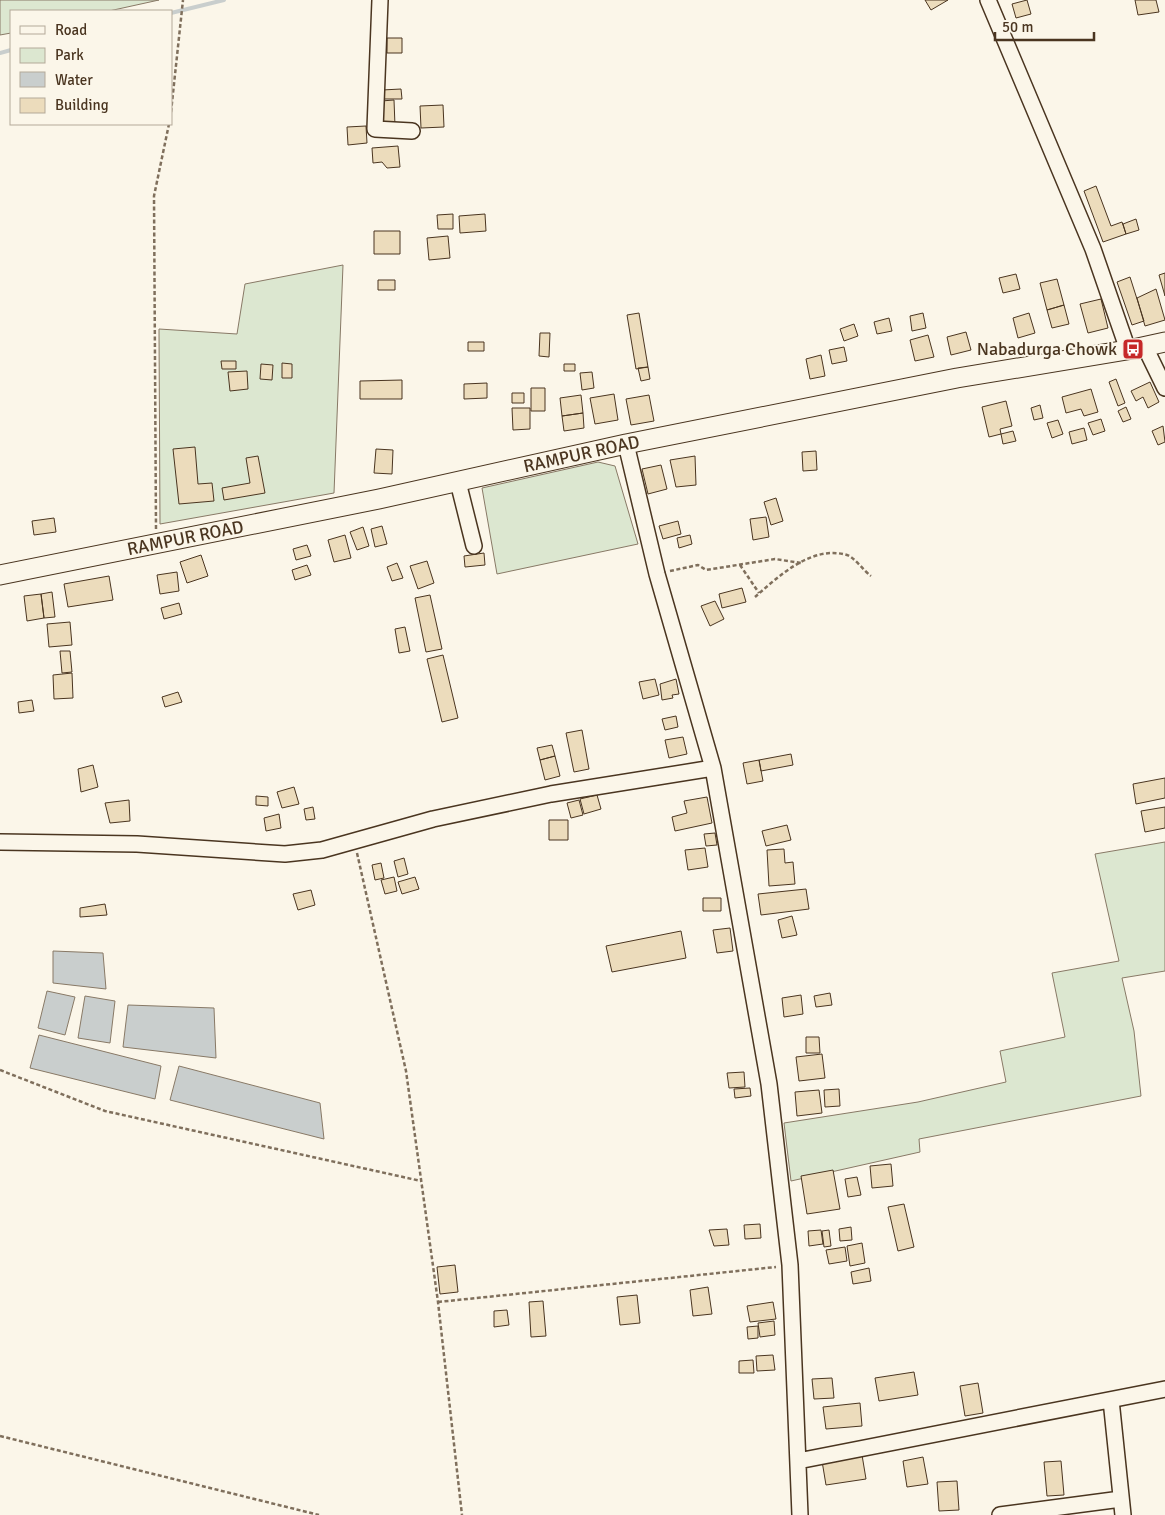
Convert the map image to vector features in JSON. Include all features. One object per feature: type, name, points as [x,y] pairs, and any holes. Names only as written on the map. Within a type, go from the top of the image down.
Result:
[{"type":"main road","name":"RAMPUR ROAD","points":[[0,575],[458,482],[626,444],[957,378],[1165,342]]},
{"type":"street","points":[[380,0],[375,130],[412,131]]},
{"type":"street","points":[[988,0],[1137,348],[1165,388]]},
{"type":"street","points":[[626,444],[657,574],[713,768],[769,1084],[790,1265],[800,1515]]},
{"type":"street","points":[[458,482],[474,546]]},
{"type":"street","points":[[0,842],[137,844],[285,854],[322,850],[433,819],[551,794],[713,768]]},
{"type":"street","points":[[798,1461],[1165,1389]]},
{"type":"street","points":[[1111,1400],[1123,1515]]},
{"type":"street","points":[[1000,1515],[1121,1499]]},
{"type":"path","points":[[172,103],[183,0]]},
{"type":"path","points":[[156,543],[154,196],[169,125]]},
{"type":"path","points":[[755,597],[801,562],[820,553],[848,555],[870,576]]},
{"type":"path","points":[[657,574],[698,565],[706,570],[774,560],[801,562]]},
{"type":"path","points":[[740,565],[759,593]]},
{"type":"path","points":[[355,841],[406,1071],[438,1302],[462,1515]]},
{"type":"path","points":[[0,1070],[105,1111],[421,1181]]},
{"type":"path","points":[[438,1302],[790,1265]]},
{"type":"path","points":[[0,1436],[319,1515]]},
{"type":"green space","points":[[0,0],[159,0],[114,10],[10,10],[10,33],[0,35]]},
{"type":"green space","points":[[343,265],[334,493],[160,524],[159,329],[237,334],[245,284]]},
{"type":"green space","points":[[598,462],[615,466],[638,544],[497,574],[482,488]]},
{"type":"green space","points":[[1165,842],[1165,971],[1122,978],[1134,1031],[1141,1096],[919,1139],[920,1152],[791,1181],[784,1123],[918,1102],[1006,1082],[1000,1051],[1065,1037],[1052,973],[1119,961],[1095,854]]},
{"type":"water","points":[[53,951],[103,953],[106,989],[53,983]]},
{"type":"water","points":[[47,991],[75,997],[65,1035],[38,1028]]},
{"type":"water","points":[[85,996],[115,1001],[110,1043],[78,1038]]},
{"type":"water","points":[[128,1005],[214,1008],[216,1058],[123,1047]]},
{"type":"water","points":[[39,1035],[161,1066],[155,1099],[30,1068]]},
{"type":"water","points":[[179,1066],[320,1103],[324,1139],[170,1100]]},
{"type":"building","points":[[925,0],[948,0],[931,10]]},
{"type":"building","points":[[1027,0],[1031,14],[1016,18],[1012,4]]},
{"type":"building","points":[[1135,0],[1156,0],[1159,12],[1138,15]]},
{"type":"building","points":[[387,38],[402,38],[402,53],[387,53]]},
{"type":"building","points":[[401,89],[402,99],[382,99],[382,90]]},
{"type":"building","points":[[394,100],[395,126],[382,126],[381,101]]},
{"type":"building","points":[[443,105],[444,127],[421,128],[420,106]]},
{"type":"building","points":[[366,126],[367,143],[348,145],[347,127]]},
{"type":"building","points":[[398,146],[400,167],[387,168],[382,162],[373,163],[372,148]]},
{"type":"building","points":[[1096,186],[1111,226],[1122,222],[1126,234],[1103,242],[1084,191]]},
{"type":"building","points":[[453,214],[453,229],[438,229],[437,215]]},
{"type":"building","points":[[485,214],[486,231],[460,233],[459,216]]},
{"type":"building","points":[[1136,219],[1139,230],[1126,234],[1123,224]]},
{"type":"building","points":[[374,231],[400,231],[400,254],[374,254]]},
{"type":"building","points":[[448,236],[450,258],[429,260],[427,238]]},
{"type":"building","points":[[1165,273],[1165,296],[1159,275]]},
{"type":"building","points":[[1016,274],[1020,289],[1003,293],[999,278]]},
{"type":"building","points":[[1130,277],[1144,321],[1132,325],[1117,282]]},
{"type":"building","points":[[1057,279],[1064,305],[1047,310],[1040,283]]},
{"type":"building","points":[[378,280],[395,280],[395,290],[378,290]]},
{"type":"building","points":[[1156,289],[1165,320],[1145,326],[1137,298]]},
{"type":"building","points":[[1101,299],[1108,328],[1088,333],[1080,304]]},
{"type":"building","points":[[1064,305],[1069,324],[1052,328],[1047,310]]},
{"type":"building","points":[[639,313],[648,367],[636,369],[627,315]]},
{"type":"building","points":[[923,313],[926,328],[912,331],[910,316]]},
{"type":"building","points":[[1029,313],[1035,333],[1018,338],[1013,318]]},
{"type":"building","points":[[889,318],[892,331],[877,334],[874,322]]},
{"type":"building","points":[[854,324],[858,336],[844,341],[840,329]]},
{"type":"building","points":[[966,332],[971,350],[951,355],[947,337]]},
{"type":"building","points":[[540,333],[550,333],[549,357],[539,356]]},
{"type":"building","points":[[928,335],[934,357],[915,361],[910,340]]},
{"type":"building","points":[[468,342],[484,342],[484,351],[468,351]]},
{"type":"building","points":[[844,347],[847,361],[832,364],[829,350]]},
{"type":"building","points":[[821,355],[825,376],[810,379],[806,359]]},
{"type":"building","points":[[221,361],[236,361],[236,369],[222,369]]},
{"type":"building","points":[[282,363],[292,364],[292,378],[282,378]]},
{"type":"building","points":[[261,364],[273,365],[272,380],[260,379]]},
{"type":"building","points":[[564,364],[575,364],[575,371],[564,371]]},
{"type":"building","points":[[648,367],[650,379],[641,381],[638,368]]},
{"type":"building","points":[[247,371],[248,389],[230,391],[228,372]]},
{"type":"building","points":[[592,372],[594,388],[582,390],[580,373]]},
{"type":"building","points":[[1116,379],[1125,403],[1118,406],[1109,382]]},
{"type":"building","points":[[402,380],[402,399],[360,399],[360,381]]},
{"type":"building","points":[[1150,382],[1159,402],[1148,408],[1143,397],[1136,401],[1131,391]]},
{"type":"building","points":[[487,383],[487,398],[464,399],[464,384]]},
{"type":"building","points":[[531,388],[545,388],[545,411],[531,411]]},
{"type":"building","points":[[1091,389],[1098,412],[1084,416],[1081,409],[1066,413],[1062,397]]},
{"type":"building","points":[[512,393],[524,393],[524,403],[512,403]]},
{"type":"building","points":[[614,394],[618,420],[595,424],[590,398]]},
{"type":"building","points":[[581,395],[583,413],[562,416],[560,398]]},
{"type":"building","points":[[649,395],[654,421],[631,425],[626,399]]},
{"type":"building","points":[[1006,401],[1012,426],[1000,429],[1001,434],[989,437],[982,407]]},
{"type":"building","points":[[1040,405],[1043,418],[1034,420],[1031,408]]},
{"type":"building","points":[[1126,407],[1131,419],[1123,422],[1118,411]]},
{"type":"building","points":[[512,408],[530,408],[530,429],[513,430]]},
{"type":"building","points":[[583,413],[584,428],[564,431],[562,416]]},
{"type":"building","points":[[1101,419],[1105,431],[1093,435],[1088,423]]},
{"type":"building","points":[[1058,420],[1063,434],[1052,438],[1047,423]]},
{"type":"building","points":[[1163,426],[1165,442],[1158,445],[1152,431]]},
{"type":"building","points":[[1084,428],[1087,440],[1072,444],[1069,432]]},
{"type":"building","points":[[1013,431],[1016,441],[1003,444],[1001,434]]},
{"type":"building","points":[[195,447],[198,484],[212,483],[214,501],[179,504],[173,449]]},
{"type":"building","points":[[376,449],[393,450],[392,474],[374,473]]},
{"type":"building","points":[[816,451],[817,470],[803,471],[802,452]]},
{"type":"building","points":[[258,456],[265,493],[224,500],[222,488],[250,483],[246,458]]},
{"type":"building","points":[[695,456],[696,485],[676,487],[670,460]]},
{"type":"building","points":[[661,465],[667,489],[648,494],[642,469]]},
{"type":"building","points":[[776,498],[783,521],[771,525],[764,502]]},
{"type":"building","points":[[766,517],[769,537],[753,540],[750,519]]},
{"type":"building","points":[[54,518],[56,532],[34,535],[32,521]]},
{"type":"building","points":[[678,521],[681,534],[663,539],[659,526]]},
{"type":"building","points":[[382,526],[387,544],[375,547],[371,529]]},
{"type":"building","points":[[363,527],[369,546],[357,550],[350,532]]},
{"type":"building","points":[[345,535],[351,558],[334,562],[328,540]]},
{"type":"building","points":[[690,535],[692,544],[679,548],[677,538]]},
{"type":"building","points":[[307,545],[311,556],[296,560],[293,549]]},
{"type":"building","points":[[484,553],[485,565],[465,567],[464,556]]},
{"type":"building","points":[[201,555],[208,576],[187,583],[180,562]]},
{"type":"building","points":[[427,561],[434,583],[418,589],[410,566]]},
{"type":"building","points":[[397,563],[403,578],[392,581],[387,567]]},
{"type":"building","points":[[307,565],[311,575],[295,580],[292,570]]},
{"type":"building","points":[[177,572],[179,591],[160,594],[157,575]]},
{"type":"building","points":[[109,576],[113,600],[68,607],[64,584]]},
{"type":"building","points":[[742,588],[746,602],[722,608],[719,594]]},
{"type":"building","points":[[52,592],[55,617],[44,618],[41,594]]},
{"type":"building","points":[[41,594],[44,618],[27,621],[24,596]]},
{"type":"building","points":[[430,595],[442,649],[426,652],[415,598]]},
{"type":"building","points":[[715,601],[724,619],[710,626],[701,606]]},
{"type":"building","points":[[179,603],[182,614],[164,619],[161,608]]},
{"type":"building","points":[[70,622],[72,645],[49,647],[47,624]]},
{"type":"building","points":[[405,627],[410,651],[399,653],[395,629]]},
{"type":"building","points":[[60,651],[70,651],[72,672],[62,673]]},
{"type":"building","points":[[443,655],[458,718],[442,722],[427,659]]},
{"type":"building","points":[[72,673],[73,698],[54,699],[53,675]]},
{"type":"building","points":[[655,679],[659,695],[643,699],[639,682]]},
{"type":"building","points":[[676,679],[679,694],[672,695],[673,698],[662,700],[660,684]]},
{"type":"building","points":[[178,692],[182,702],[165,707],[162,697]]},
{"type":"building","points":[[32,700],[34,711],[19,713],[18,702]]},
{"type":"building","points":[[676,716],[678,727],[665,730],[662,719]]},
{"type":"building","points":[[582,730],[589,769],[574,772],[566,733]]},
{"type":"building","points":[[683,737],[687,754],[669,758],[665,740]]},
{"type":"building","points":[[552,745],[555,756],[540,760],[537,748]]},
{"type":"building","points":[[791,754],[793,765],[761,771],[759,760]]},
{"type":"building","points":[[555,756],[560,776],[545,780],[540,760]]},
{"type":"building","points":[[759,760],[763,781],[747,784],[743,763]]},
{"type":"building","points":[[93,765],[98,787],[81,792],[78,769]]},
{"type":"building","points":[[1165,778],[1165,798],[1136,804],[1133,784]]},
{"type":"building","points":[[294,787],[299,804],[282,808],[277,792]]},
{"type":"building","points":[[597,795],[601,809],[584,814],[580,799]]},
{"type":"building","points":[[256,796],[268,797],[268,806],[256,805]]},
{"type":"building","points":[[707,797],[712,823],[675,831],[672,817],[687,813],[684,801]]},
{"type":"building","points":[[129,800],[130,821],[110,823],[105,803]]},
{"type":"building","points":[[579,800],[583,815],[571,818],[567,803]]},
{"type":"building","points":[[313,807],[315,819],[306,820],[304,809]]},
{"type":"building","points":[[1165,807],[1165,828],[1145,832],[1141,811]]},
{"type":"building","points":[[279,814],[281,828],[266,831],[264,818]]},
{"type":"building","points":[[549,820],[568,820],[568,840],[549,840]]},
{"type":"building","points":[[787,825],[791,840],[766,846],[762,831]]},
{"type":"building","points":[[715,833],[717,845],[706,846],[704,834]]},
{"type":"building","points":[[705,848],[708,867],[688,870],[685,850]]},
{"type":"building","points":[[784,849],[785,863],[793,862],[795,884],[769,886],[767,850]]},
{"type":"building","points":[[404,858],[408,874],[398,877],[394,861]]},
{"type":"building","points":[[381,863],[384,878],[375,880],[372,865]]},
{"type":"building","points":[[394,877],[397,891],[385,894],[381,880]]},
{"type":"building","points":[[415,877],[419,889],[402,894],[398,882]]},
{"type":"building","points":[[806,889],[809,909],[761,915],[758,894]]},
{"type":"building","points":[[311,890],[315,905],[298,910],[293,894]]},
{"type":"building","points":[[703,898],[721,898],[721,911],[703,911]]},
{"type":"building","points":[[105,904],[107,915],[80,917],[80,908]]},
{"type":"building","points":[[792,916],[797,935],[782,938],[778,920]]},
{"type":"building","points":[[730,928],[733,951],[717,953],[713,930]]},
{"type":"building","points":[[681,931],[686,958],[612,972],[606,946]]},
{"type":"building","points":[[830,993],[832,1005],[816,1007],[814,996]]},
{"type":"building","points":[[801,995],[803,1014],[784,1017],[782,998]]},
{"type":"building","points":[[806,1037],[819,1037],[820,1053],[806,1053]]},
{"type":"building","points":[[822,1054],[825,1078],[799,1081],[796,1057]]},
{"type":"building","points":[[744,1072],[745,1087],[729,1088],[727,1073]]},
{"type":"building","points":[[750,1088],[751,1096],[735,1098],[734,1089]]},
{"type":"building","points":[[839,1089],[840,1106],[825,1107],[824,1090]]},
{"type":"building","points":[[819,1090],[822,1113],[797,1116],[795,1092]]},
{"type":"building","points":[[891,1164],[893,1186],[872,1188],[870,1166]]},
{"type":"building","points":[[833,1170],[840,1209],[807,1214],[801,1176]]},
{"type":"building","points":[[857,1177],[861,1195],[848,1197],[845,1179]]},
{"type":"building","points":[[904,1204],[914,1247],[898,1251],[888,1207]]},
{"type":"building","points":[[760,1224],[761,1238],[745,1239],[744,1225]]},
{"type":"building","points":[[851,1227],[852,1240],[840,1241],[839,1229]]},
{"type":"building","points":[[727,1229],[729,1245],[714,1246],[709,1230]]},
{"type":"building","points":[[821,1230],[823,1244],[809,1246],[808,1231]]},
{"type":"building","points":[[829,1230],[831,1246],[824,1247],[822,1231]]},
{"type":"building","points":[[862,1243],[865,1263],[850,1266],[847,1246]]},
{"type":"building","points":[[845,1247],[847,1261],[829,1264],[826,1250]]},
{"type":"building","points":[[455,1265],[458,1292],[440,1294],[437,1267]]},
{"type":"building","points":[[869,1268],[871,1281],[853,1284],[851,1272]]},
{"type":"building","points":[[708,1287],[712,1314],[693,1316],[690,1290]]},
{"type":"building","points":[[637,1295],[640,1323],[620,1325],[617,1297]]},
{"type":"building","points":[[543,1301],[546,1336],[531,1337],[529,1302]]},
{"type":"building","points":[[773,1302],[776,1319],[750,1322],[747,1306]]},
{"type":"building","points":[[507,1310],[509,1325],[494,1327],[494,1311]]},
{"type":"building","points":[[774,1321],[775,1335],[760,1337],[758,1323]]},
{"type":"building","points":[[758,1326],[758,1338],[748,1339],[747,1327]]},
{"type":"building","points":[[773,1355],[775,1370],[757,1371],[756,1356]]},
{"type":"building","points":[[753,1360],[754,1373],[739,1373],[739,1361]]},
{"type":"building","points":[[914,1372],[918,1395],[879,1401],[875,1378]]},
{"type":"building","points":[[832,1378],[834,1398],[814,1399],[812,1379]]},
{"type":"building","points":[[978,1383],[983,1413],[965,1416],[960,1386]]},
{"type":"building","points":[[860,1403],[862,1426],[826,1429],[823,1407]]},
{"type":"building","points":[[862,1455],[866,1479],[826,1485],[822,1461]]},
{"type":"building","points":[[923,1457],[928,1484],[907,1487],[903,1461]]},
{"type":"building","points":[[1061,1461],[1064,1495],[1047,1496],[1044,1462]]},
{"type":"building","points":[[957,1481],[959,1510],[939,1511],[937,1482]]},
{"type":"waterway","points":[[172,13],[224,0]]},
{"type":"waterway","points":[[0,53],[10,50]]},
{"type":"place","name":"Nabadurga Chowk","points":[[1133,349]]}]
